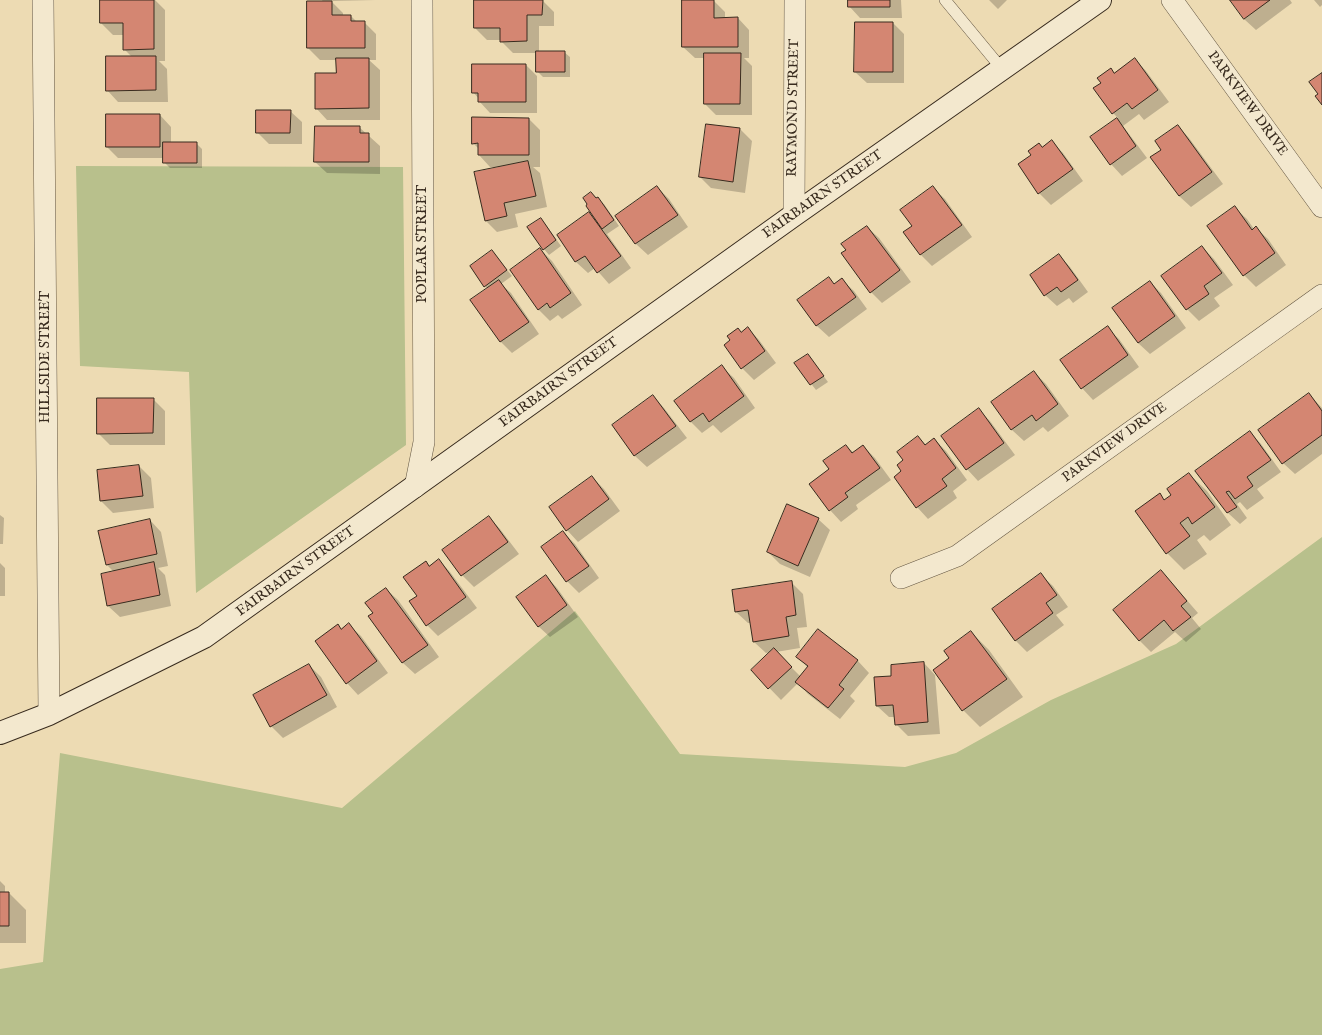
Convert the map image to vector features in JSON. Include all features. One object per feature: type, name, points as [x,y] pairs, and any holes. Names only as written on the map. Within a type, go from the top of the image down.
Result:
[{"type":"main road","name":"FAIRBAIRN STREET","points":[[0,733],[49,714],[204,637],[794,215],[1100,0]]},
{"type":"street","name":"HILLSIDE STREET","points":[[43,0],[49,714]]},
{"type":"street","name":"POPLAR STREET","points":[[415,486],[424,442],[422,0]]},
{"type":"street","name":"RAYMOND STREET","points":[[794,215],[795,0]]},
{"type":"street","name":"PARKVIEW DRIVE","points":[[1172,0],[1322,207]]},
{"type":"street","name":"PARKVIEW DRIVE","points":[[901,578],[957,556],[1322,295]]},
{"type":"lane","points":[[945,0],[1002,69]]},
{"type":"green space","points":[[76,166],[403,167],[406,445],[196,593],[189,372],[80,366]]},
{"type":"green space","points":[[1322,537],[1322,1035],[0,1035],[0,969],[43,962],[60,753],[342,808],[575,611],[680,754],[905,767],[956,753],[1051,700],[1176,644]]},
{"type":"building","points":[[100,0],[154,0],[154,49],[123,50],[123,23],[100,23]]},
{"type":"building","points":[[474,0],[543,0],[542,15],[527,15],[527,41],[500,42],[500,28],[474,28]]},
{"type":"building","points":[[682,0],[714,0],[714,18],[738,17],[738,47],[682,47]]},
{"type":"building","points":[[848,0],[890,0],[890,7],[848,7]]},
{"type":"building","points":[[1230,0],[1270,0],[1244,19]]},
{"type":"building","points":[[307,1],[332,1],[332,15],[351,15],[351,21],[365,21],[365,48],[307,48]]},
{"type":"building","points":[[855,22],[893,22],[893,72],[854,72]]},
{"type":"building","points":[[536,51],[565,51],[565,72],[536,72]]},
{"type":"building","points":[[704,53],[741,53],[740,104],[704,104]]},
{"type":"building","points":[[106,56],[156,56],[156,90],[106,91]]},
{"type":"building","points":[[336,58],[369,58],[369,108],[315,109],[315,73],[336,73]]},
{"type":"building","points":[[1135,58],[1158,90],[1132,109],[1127,103],[1112,114],[1093,88],[1101,83],[1097,78],[1111,68],[1114,73]]},
{"type":"building","points":[[472,64],[526,64],[526,102],[478,102],[478,93],[472,93]]},
{"type":"building","points":[[1322,73],[1322,105],[1315,96],[1318,94],[1309,82]]},
{"type":"building","points":[[256,110],[291,110],[290,133],[256,133]]},
{"type":"building","points":[[106,114],[160,114],[160,147],[106,147]]},
{"type":"building","points":[[472,117],[529,118],[529,155],[478,155],[478,143],[472,144]]},
{"type":"building","points":[[1117,118],[1136,146],[1110,165],[1090,137]]},
{"type":"building","points":[[706,124],[740,128],[733,182],[699,177]]},
{"type":"building","points":[[1178,125],[1212,172],[1179,196],[1150,157],[1161,150],[1155,141]]},
{"type":"building","points":[[315,126],[360,126],[360,133],[369,133],[369,162],[314,162]]},
{"type":"building","points":[[1052,140],[1073,169],[1038,194],[1018,164],[1031,155],[1028,151],[1039,143],[1042,147]]},
{"type":"building","points":[[163,142],[197,142],[197,163],[163,163]]},
{"type":"building","points":[[528,161],[536,196],[504,203],[507,216],[485,221],[474,172]]},
{"type":"building","points":[[657,186],[678,215],[635,244],[615,216]]},
{"type":"building","points":[[933,186],[962,225],[920,255],[903,232],[912,226],[900,210]]},
{"type":"building","points":[[591,192],[596,198],[598,197],[614,220],[602,229],[586,206],[587,204],[583,198]]},
{"type":"building","points":[[1235,206],[1252,230],[1256,226],[1275,253],[1243,276],[1207,226]]},
{"type":"building","points":[[589,212],[621,256],[597,273],[585,256],[575,262],[557,235]]},
{"type":"building","points":[[541,218],[556,240],[543,250],[527,227]]},
{"type":"building","points":[[867,226],[900,270],[870,293],[841,253],[846,250],[841,244]]},
{"type":"building","points":[[1202,246],[1222,273],[1204,286],[1209,294],[1186,310],[1161,276]]},
{"type":"building","points":[[540,248],[571,293],[550,308],[547,303],[538,310],[510,270]]},
{"type":"building","points":[[492,250],[507,270],[484,287],[470,266]]},
{"type":"building","points":[[1059,254],[1078,280],[1061,292],[1057,287],[1044,296],[1030,275]]},
{"type":"building","points":[[829,277],[834,284],[842,278],[856,297],[816,326],[797,300]]},
{"type":"building","points":[[499,280],[529,322],[500,342],[470,300]]},
{"type":"building","points":[[1150,281],[1175,316],[1138,343],[1112,308]]},
{"type":"building","points":[[1108,326],[1128,355],[1081,389],[1060,360]]},
{"type":"building","points":[[748,327],[765,351],[741,369],[724,345],[730,340],[727,336],[738,328],[741,332]]},
{"type":"building","points":[[808,354],[824,376],[810,385],[794,363]]},
{"type":"building","points":[[722,365],[744,396],[709,422],[703,413],[690,422],[674,401]]},
{"type":"building","points":[[1034,371],[1058,404],[1036,421],[1032,415],[1011,430],[991,402]]},
{"type":"building","points":[[1309,393],[1322,411],[1322,435],[1282,464],[1258,430]]},
{"type":"building","points":[[653,395],[676,426],[634,456],[612,425]]},
{"type":"building","points":[[97,398],[154,398],[153,433],[97,434]]},
{"type":"building","points":[[979,408],[1004,443],[966,470],[941,436]]},
{"type":"building","points":[[1250,431],[1271,460],[1247,477],[1253,486],[1235,499],[1229,491],[1226,492],[1237,507],[1227,513],[1195,471]]},
{"type":"building","points":[[918,436],[925,445],[934,438],[956,468],[942,479],[947,486],[916,508],[894,477],[901,471],[897,465],[903,460],[897,452]]},
{"type":"building","points":[[846,445],[852,453],[863,445],[880,468],[845,493],[848,497],[829,511],[809,484],[829,469],[823,461]]},
{"type":"building","points":[[139,465],[143,496],[100,501],[97,470]]},
{"type":"building","points":[[1189,473],[1215,507],[1192,524],[1188,517],[1180,523],[1190,536],[1166,554],[1135,511],[1160,493],[1164,500],[1171,495],[1167,489]]},
{"type":"building","points":[[592,476],[609,499],[566,531],[549,507]]},
{"type":"building","points":[[787,504],[819,518],[798,566],[767,552]]},
{"type":"building","points":[[489,516],[508,542],[461,576],[442,550]]},
{"type":"building","points":[[150,519],[157,554],[106,565],[98,531]]},
{"type":"building","points":[[563,531],[589,566],[566,582],[541,547]]},
{"type":"building","points":[[439,559],[466,597],[426,626],[409,601],[417,596],[403,577],[426,561],[429,566]]},
{"type":"building","points":[[154,562],[160,595],[107,606],[101,574]]},
{"type":"building","points":[[1161,570],[1187,601],[1181,606],[1191,617],[1173,631],[1164,620],[1139,641],[1113,610]]},
{"type":"building","points":[[1041,573],[1057,595],[1046,603],[1053,613],[1015,641],[992,609]]},
{"type":"building","points":[[546,575],[567,605],[538,627],[516,597]]},
{"type":"building","points":[[792,581],[796,615],[786,617],[789,636],[753,642],[748,610],[735,612],[732,590]]},
{"type":"building","points":[[386,588],[428,645],[402,663],[368,616],[373,613],[365,603]]},
{"type":"building","points":[[349,623],[377,661],[346,684],[315,641],[338,624],[341,629]]},
{"type":"building","points":[[818,629],[858,660],[839,685],[844,689],[828,708],[795,682],[808,666],[796,657]]},
{"type":"building","points":[[971,631],[1007,679],[962,711],[933,670],[949,658],[944,651]]},
{"type":"building","points":[[774,648],[792,667],[768,689],[751,670]]},
{"type":"building","points":[[924,662],[928,722],[895,725],[893,705],[876,706],[874,677],[891,676],[891,665]]},
{"type":"building","points":[[309,664],[327,695],[270,727],[253,695]]},
{"type":"building","points":[[0,892],[9,892],[9,926],[0,926]]}]
